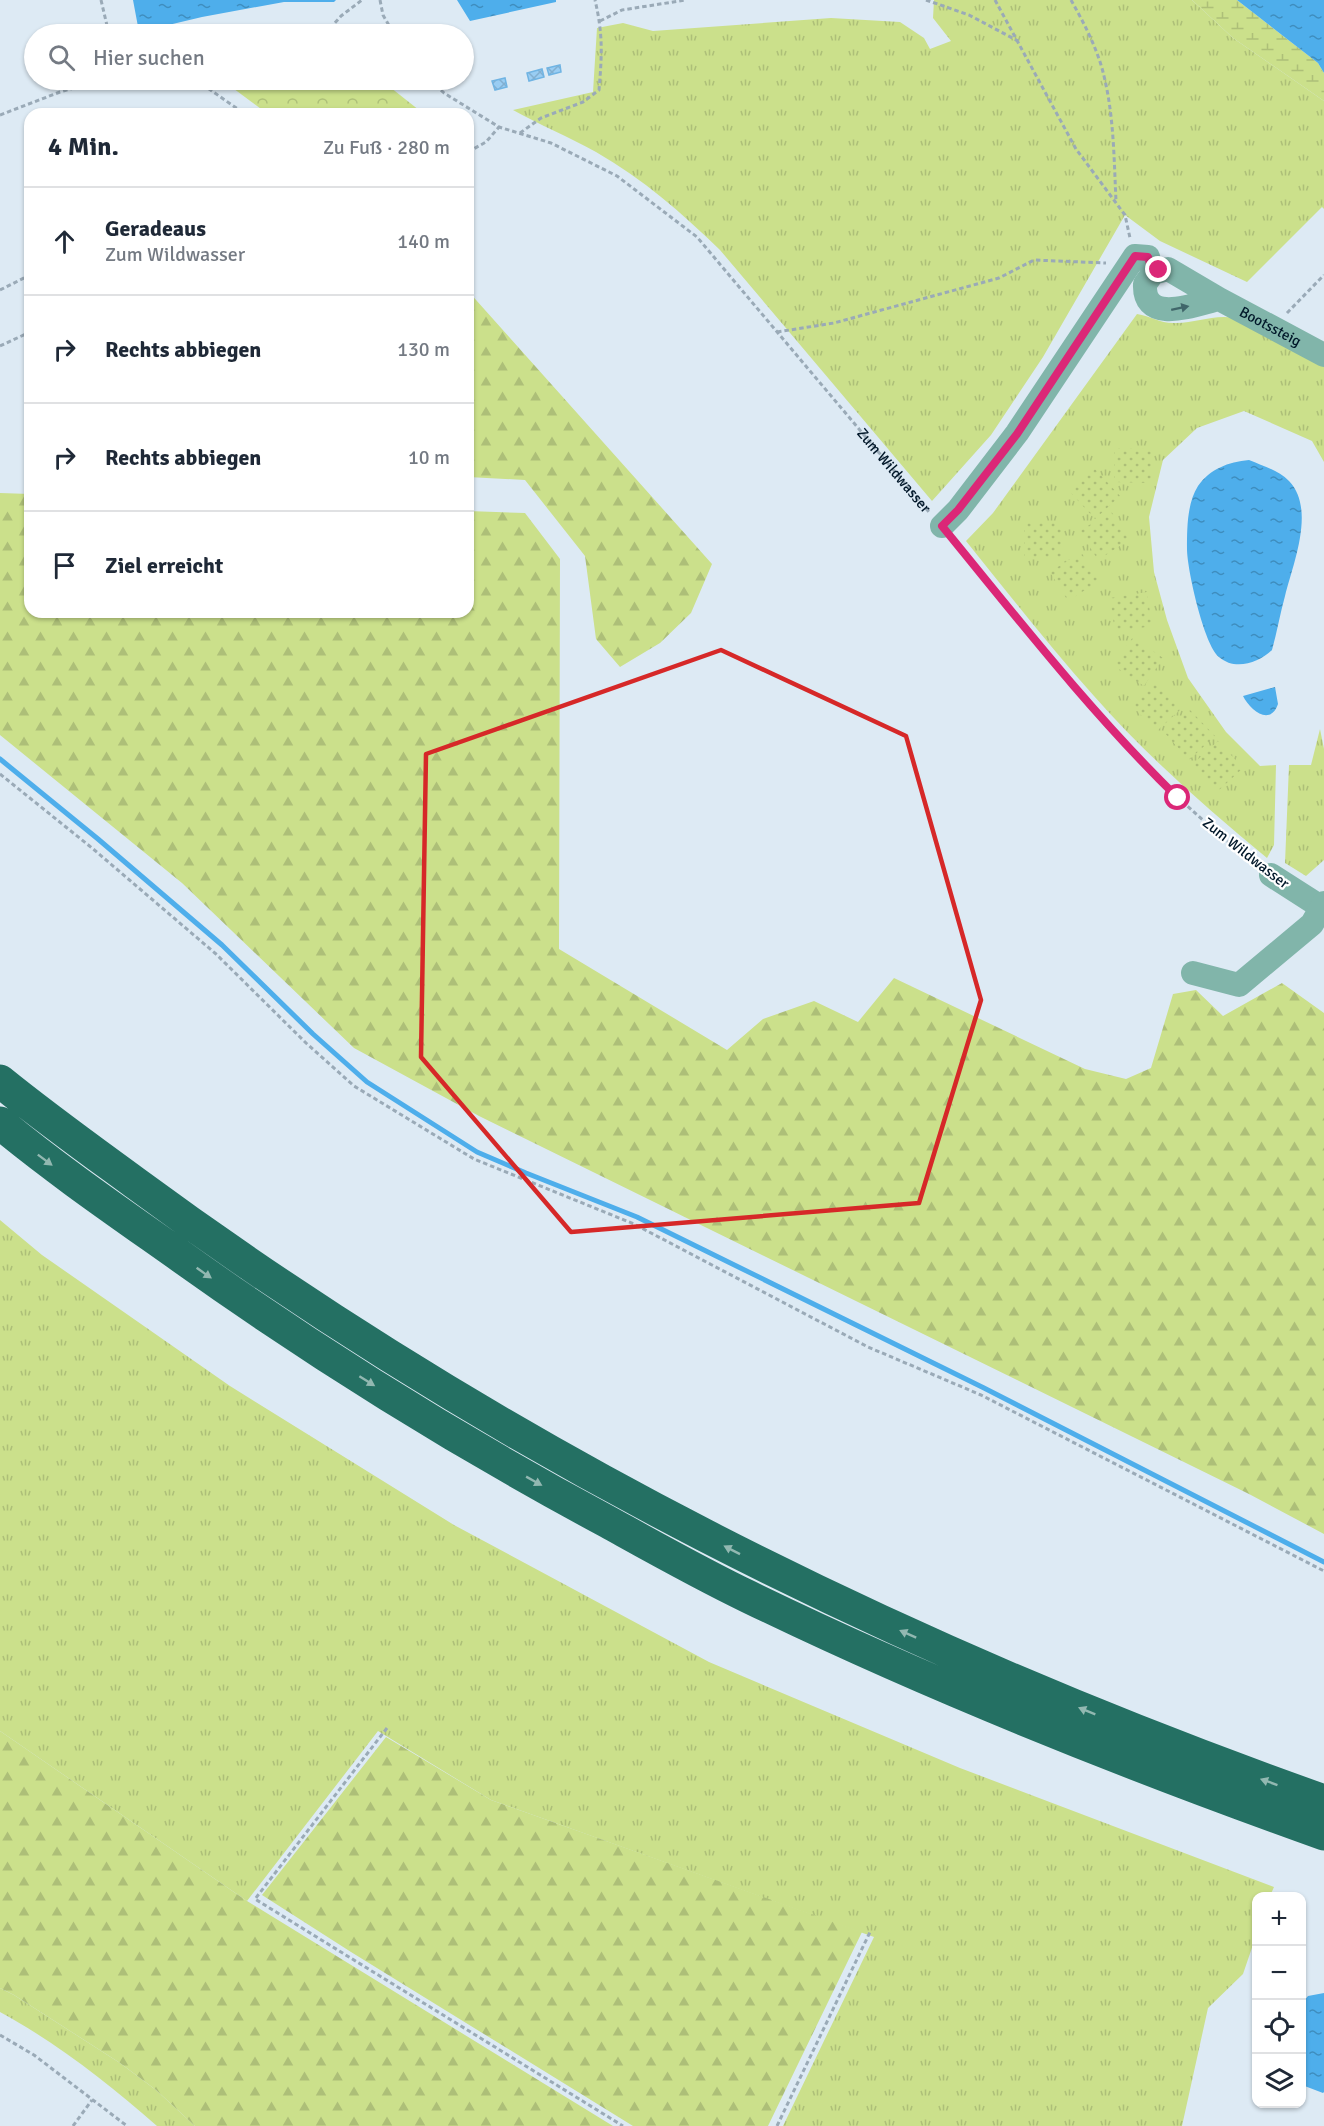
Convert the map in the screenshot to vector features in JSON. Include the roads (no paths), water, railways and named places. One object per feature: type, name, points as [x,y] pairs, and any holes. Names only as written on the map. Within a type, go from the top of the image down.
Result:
[{"type":"highway","points":[[0,1081],[201,1231],[292,1293],[416,1373],[595,1478],[752,1561],[878,1621],[1127,1728],[1324,1801]]},
{"type":"highway","points":[[0,1123],[54,1167],[311,1346],[478,1450],[667,1554],[748,1597],[1000,1711],[1140,1767],[1324,1834]]},
{"type":"street","points":[[942,526],[958,510],[1017,434],[1135,256],[1148,257],[1153,273],[1148,278],[1145,292],[1147,300],[1154,308],[1164,311],[1219,299]]},
{"type":"street","name":"Bootssteig","points":[[1153,273],[1168,269],[1324,355]]},
{"type":"street","name":"Zum Wildwasser","points":[[1271,875],[1323,906]]},
{"type":"street","points":[[1193,973],[1239,985],[1312,924],[1323,906]]},
{"type":"water","points":[[133,0],[336,0],[334,2],[284,2],[173,24],[138,24]]},
{"type":"water","points":[[457,0],[556,0],[556,2],[470,21]]},
{"type":"water","points":[[1237,0],[1324,0],[1324,73],[1318,63]]},
{"type":"water","points":[[1249,460],[1275,471],[1289,481],[1297,493],[1302,521],[1297,553],[1272,650],[1253,662],[1232,664],[1219,657],[1213,650],[1202,623],[1190,573],[1187,549],[1188,516],[1194,493],[1208,475],[1220,467]]},
{"type":"water","points":[[1275,687],[1278,704],[1270,714],[1260,714],[1255,711],[1243,696]]},
{"type":"water","points":[[1324,1993],[1323,2093],[1306,2087],[1306,1998]]},
{"type":"waterway","points":[[0,759],[222,945],[313,1034],[367,1082],[477,1152],[637,1217],[984,1388],[1324,1562]]}]
